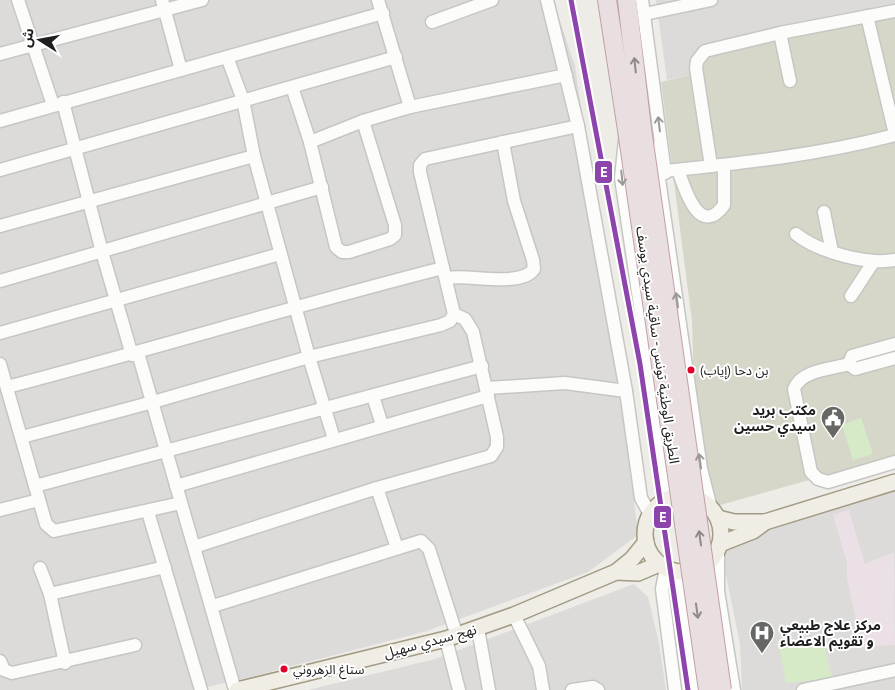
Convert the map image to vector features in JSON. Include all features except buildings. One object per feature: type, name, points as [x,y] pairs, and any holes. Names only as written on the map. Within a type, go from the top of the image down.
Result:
[{"type":"highway","name":"الطريق الوطنية تونس - ساقية سيدي يوسف","points":[[607,0],[634,130],[722,690]]},
{"type":"highway","name":"الطريق الوطنية تونس - ساقية سيدي يوسف","points":[[628,0],[634,130],[708,690]]},
{"type":"main road","points":[[719,546],[746,534],[765,522],[895,482]]},
{"type":"main road","points":[[680,496],[689,496],[705,502],[715,513],[721,526],[719,546],[714,557],[700,568],[683,572],[666,568],[649,550],[646,542],[647,523],[650,514],[664,501],[680,496]]},
{"type":"main road","points":[[715,513],[734,522],[765,522]]},
{"type":"main road","name":"نهج سيدي سهيل","points":[[236,690],[452,638],[478,629],[616,572],[646,542]]},
{"type":"main road","name":"نهج سيدي سهيل","points":[[616,572],[638,573],[666,568]]},
{"type":"street","points":[[18,0],[34,46],[76,148],[102,252],[135,354],[153,402],[236,690]]},
{"type":"street","points":[[0,54],[34,46],[164,5],[202,0]]},
{"type":"street","points":[[378,0],[410,107]]},
{"type":"street","points":[[432,22],[471,4],[492,0]]},
{"type":"street","points":[[546,0],[578,126],[626,391],[641,498],[650,514]]},
{"type":"street","points":[[642,0],[672,170],[674,228],[668,241]]},
{"type":"street","points":[[645,14],[711,0]]},
{"type":"street","points":[[164,5],[182,70]]},
{"type":"street","points":[[672,170],[696,211],[708,216],[714,214],[724,205],[718,166],[696,74],[697,62],[705,51],[780,33],[895,11]]},
{"type":"street","points":[[0,121],[383,13]]},
{"type":"street","points":[[672,170],[818,153],[895,134],[867,16]]},
{"type":"street","points":[[780,33],[790,81]]},
{"type":"street","points":[[227,57],[243,100],[254,156],[280,254],[334,439]]},
{"type":"street","points":[[0,170],[396,57]]},
{"type":"street","points":[[310,142],[363,121],[410,107],[566,75]]},
{"type":"street","points":[[292,87],[310,142],[336,247],[342,252],[349,252],[390,239],[395,235],[395,225],[363,121]]},
{"type":"street","points":[[22,437],[309,357],[441,325],[450,321],[454,314],[420,172],[420,165],[425,159],[578,126]]},
{"type":"street","points":[[634,130],[658,172],[701,469],[715,513]]},
{"type":"street","points":[[634,130],[621,158],[621,178],[666,480],[664,501]]},
{"type":"street","points":[[7,387],[135,354],[358,290],[445,273],[506,280],[527,275],[534,269],[533,260],[514,201],[503,142]]},
{"type":"street","points":[[0,226],[88,200],[254,156]]},
{"type":"street","points":[[0,281],[322,187]]},
{"type":"street","points":[[824,212],[832,252]]},
{"type":"street","points":[[796,234],[817,247],[832,252],[874,261],[895,260]]},
{"type":"street","points":[[0,333],[280,254]]},
{"type":"street","points":[[851,296],[874,261]]},
{"type":"street","points":[[194,547],[378,488],[491,456],[497,442],[482,366],[469,324],[454,314]]},
{"type":"street","points":[[849,364],[852,356],[895,344]]},
{"type":"street","points":[[849,364],[855,369],[895,358]]},
{"type":"street","points":[[0,364],[46,524],[58,532],[181,503]]},
{"type":"street","points":[[849,364],[805,376],[798,381],[794,389],[811,472],[818,480],[828,482],[895,462]]},
{"type":"street","points":[[35,486],[482,366]]},
{"type":"street","points":[[176,486],[488,392],[566,383],[626,391]]},
{"type":"street","points":[[374,396],[382,425]]},
{"type":"street","points":[[378,488],[397,548]]},
{"type":"street","points":[[0,510],[39,500]]},
{"type":"street","points":[[148,512],[201,690]]},
{"type":"street","points":[[213,606],[415,541],[426,544],[452,638],[459,690]]},
{"type":"street","points":[[719,546],[718,592],[734,690]]},
{"type":"street","points":[[50,594],[164,567]]},
{"type":"street","points":[[40,568],[50,594],[65,663]]},
{"type":"street","points":[[666,568],[662,589],[675,690]]},
{"type":"street","points":[[666,568],[680,587],[695,690]]},
{"type":"street","points":[[514,615],[539,666],[543,690]]},
{"type":"street","points":[[478,629],[489,690]]},
{"type":"street","points":[[0,661],[4,670],[12,674],[135,645]]},
{"type":"street","points":[[803,690],[856,685],[895,670]]},
{"type":"street","points":[[572,690],[594,687],[598,690]]},
{"type":"shaded area","points":[[0,0],[553,0],[575,66],[618,361],[638,535],[588,572],[427,631],[250,677],[195,690],[0,690]]},
{"type":"shaded area","points":[[656,0],[895,0],[895,15],[703,72],[667,80]]},
{"type":"shaded area","points":[[895,14],[895,456],[713,507],[695,418],[692,321],[661,82],[703,72],[707,47]]},
{"type":"shaded area","points":[[895,488],[895,690],[742,690],[740,644],[720,546]]},
{"type":"shaded area","points":[[849,510],[865,564],[894,552],[895,645],[862,647],[847,579],[847,563],[833,515]]},
{"type":"shaded area","points":[[634,584],[648,597],[659,643],[666,690],[308,690],[435,659]]},
{"type":"green space","points":[[861,418],[873,454],[853,460],[842,425]]},
{"type":"green space","points":[[778,642],[796,642],[824,646],[832,678],[786,683]]},
{"type":"transit line","name":"E","points":[[571,0],[640,364],[688,690]]},
{"type":"place","name":"بن دحا (إياب)","points":[[691,370]]},
{"type":"place","name":"مكتب بريد سيدي حسين","points":[[833,439]]},
{"type":"place","name":"مركز علاج طبيعي و تقويم الاعضاء","points":[[762,654]]},
{"type":"place","name":"ستاغ الزهروني","points":[[284,669]]}]
